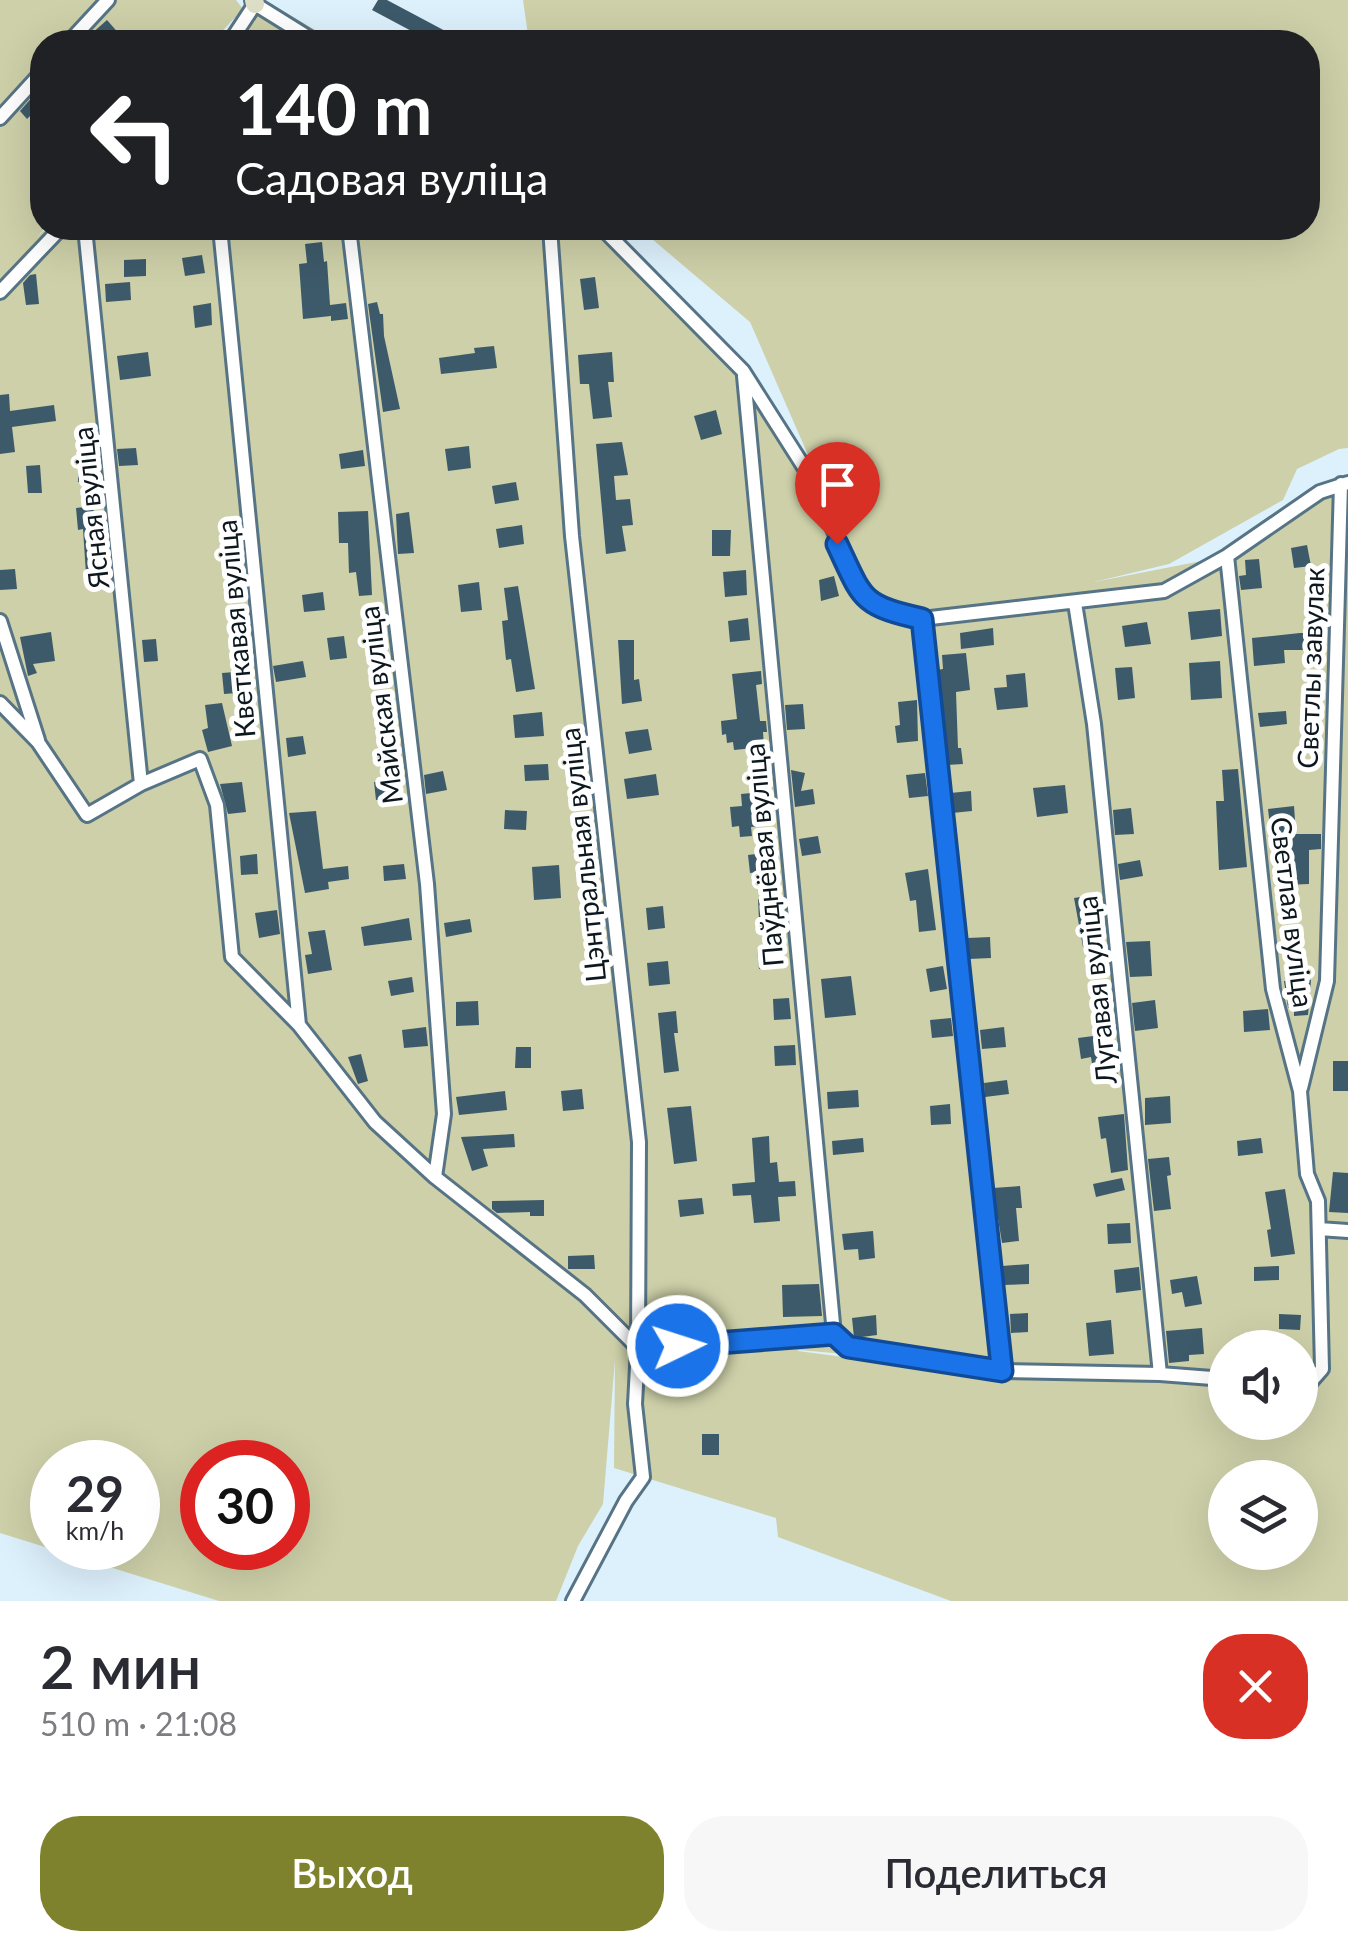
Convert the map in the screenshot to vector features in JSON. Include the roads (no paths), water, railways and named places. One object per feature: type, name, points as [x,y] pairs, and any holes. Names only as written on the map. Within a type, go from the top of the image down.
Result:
[{"type":"street","points":[[80,30],[108,0]]},
{"type":"street","points":[[237,30],[254,2],[297,30]]},
{"type":"street","points":[[0,118],[30,85]]},
{"type":"street","points":[[0,292],[49,240]]},
{"type":"street","name":"Ясная вуліца","points":[[86,240],[140,784]]},
{"type":"street","name":"Кветкавая вуліца","points":[[221,240],[300,1025]]},
{"type":"street","name":"Майская вуліца","points":[[350,240],[426,884],[444,1114],[435,1177]]},
{"type":"street","name":"Цэнтральная вуліца","points":[[551,240],[572,536],[638,1142],[635,1404],[643,1477],[626,1501],[573,1601]]},
{"type":"street","points":[[614,240],[743,370],[810,474],[862,596],[888,611],[922,619],[1164,591],[1228,556],[1320,492],[1344,483]]},
{"type":"street","name":"Паўднёвая вуліца","points":[[743,370],[834,1334]]},
{"type":"street","name":"Светлы завулак","points":[[1300,1090],[1327,981],[1344,483]]},
{"type":"street","name":"Светлая вуліца","points":[[1228,556],[1274,989],[1300,1090],[1308,1174],[1318,1201],[1322,1369],[1318,1373]]},
{"type":"street","name":"Лугавая вуліца","points":[[1075,603],[1094,724],[1160,1374]]},
{"type":"street","points":[[922,619],[1002,1371]]},
{"type":"street","points":[[0,621],[38,742]]},
{"type":"street","points":[[0,703],[38,742],[88,815],[140,784],[200,760],[217,805],[232,958],[300,1025],[375,1122],[435,1177],[585,1295],[638,1348],[834,1334],[848,1347],[1002,1371],[1208,1378]]},
{"type":"street","points":[[1318,1229],[1348,1231]]}]
